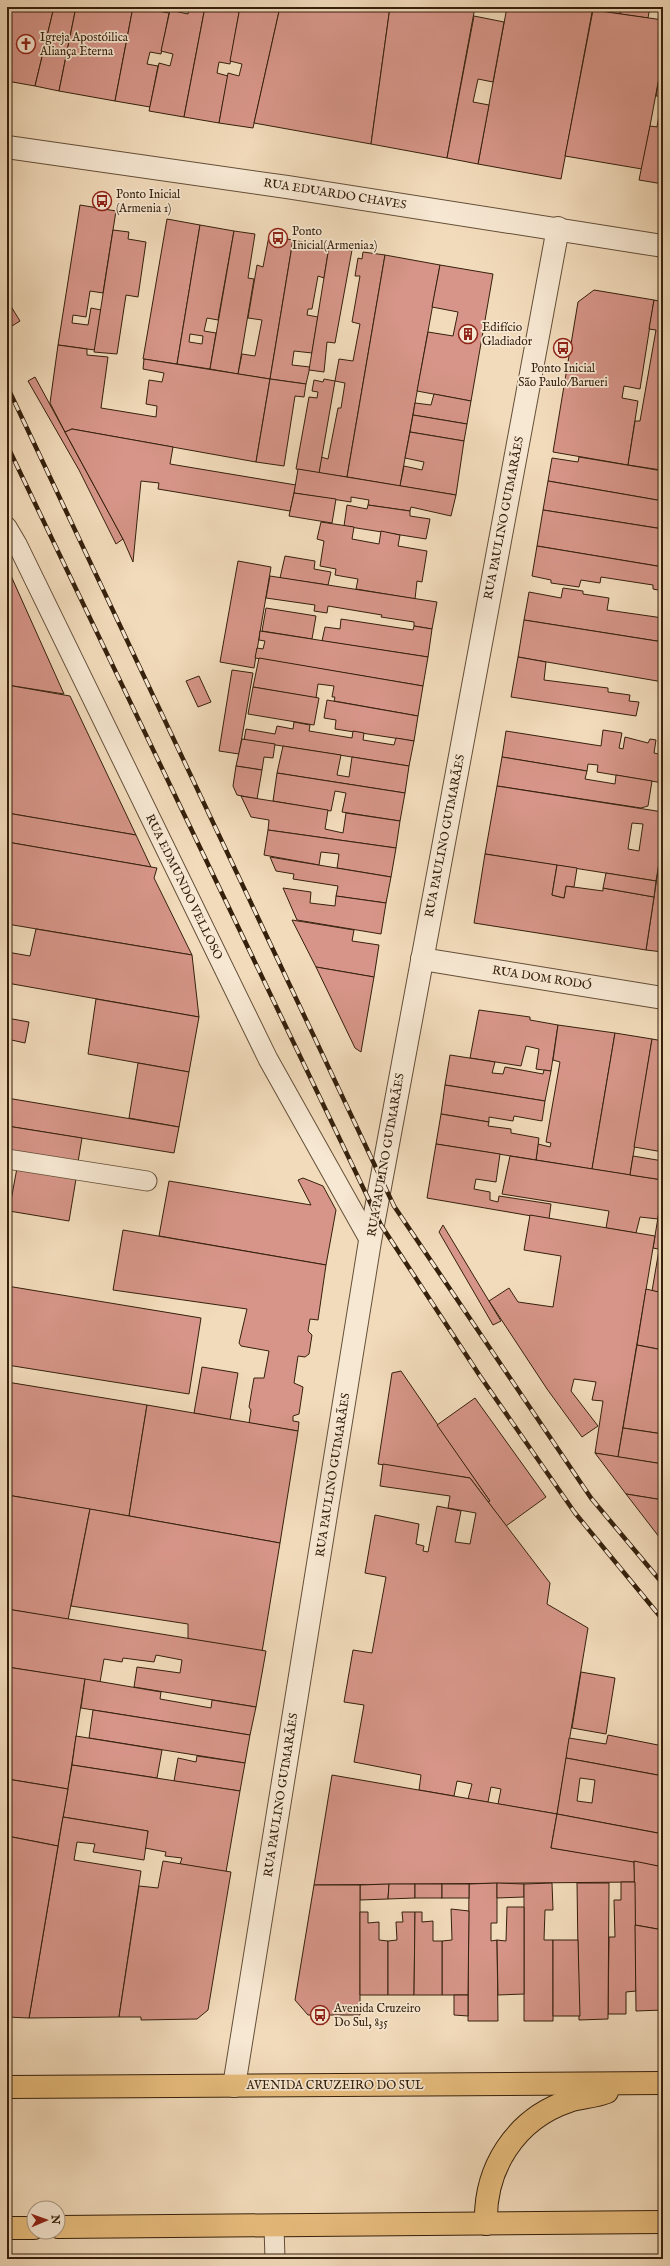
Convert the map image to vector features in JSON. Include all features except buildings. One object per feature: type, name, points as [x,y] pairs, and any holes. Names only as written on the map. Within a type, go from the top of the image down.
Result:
[{"type":"main road","points":[[486,2224],[487,2195],[495,2167],[520,2131],[549,2110],[569,2101],[598,2096],[627,2083]]},
{"type":"main road","name":"AVENIDA CRUZEIRO DO SUL","points":[[7,2087],[663,2083]]},
{"type":"main road","points":[[66,2228],[663,2222]]},
{"type":"main road","points":[[7,2228],[26,2228]]},
{"type":"street","name":"RUA EDUARDO CHAVES","points":[[7,147],[558,228],[663,246]]},
{"type":"street","name":"RUA PAULINO GUIMARÃES","points":[[234,2086],[370,1241],[558,228]]},
{"type":"street","name":"RUA DOM RODÓ","points":[[422,959],[663,998]]},
{"type":"lane","name":"RUA EDMUNDO VELLOSO","points":[[7,527],[21,551],[268,1059],[370,1241]]},
{"type":"lane","points":[[7,1160],[147,1181]]},
{"type":"lane","points":[[274,2227],[275,2259]]},
{"type":"railway","points":[[7,386],[394,1206],[591,1498],[663,1584]]},
{"type":"railway","points":[[7,445],[381,1225],[480,1376],[575,1513],[663,1620]]},
{"type":"place","name":"Igreja Apostóilica Aliança Eterna","points":[[26,44]]},
{"type":"place","name":"Ponto Inicial (Armenia 1)","points":[[102,201]]},
{"type":"place","name":"Ponto Inicial(Armenia2)","points":[[278,238]]},
{"type":"place","name":"Edifício Gladiador","points":[[468,334]]},
{"type":"place","name":"Ponto Inicial São Paulo/Barueri","points":[[563,348]]},
{"type":"place","name":"Avenida Cruzeiro Do Sul, 835","points":[[320,2015]]}]
